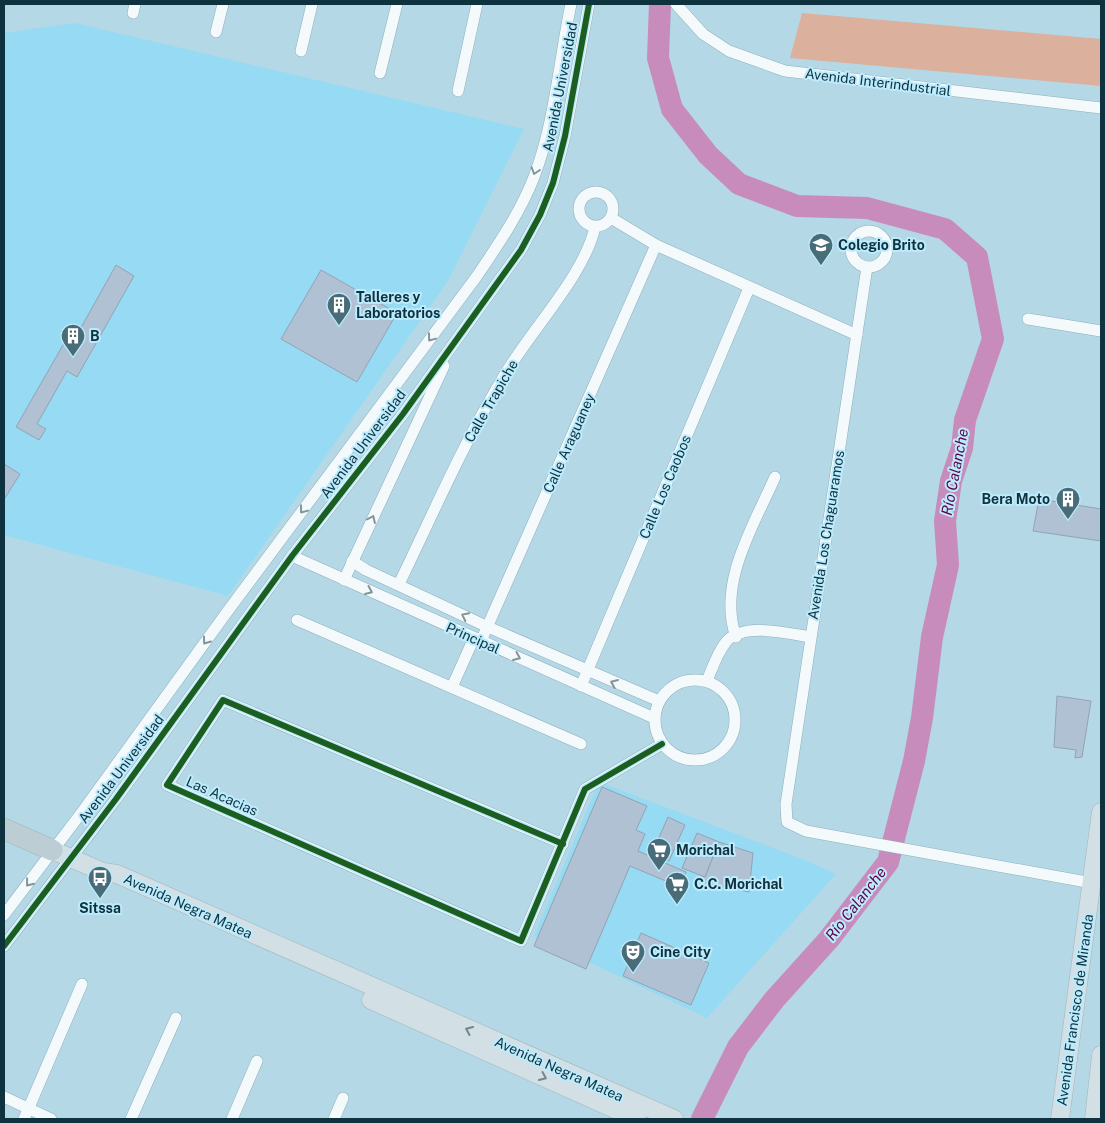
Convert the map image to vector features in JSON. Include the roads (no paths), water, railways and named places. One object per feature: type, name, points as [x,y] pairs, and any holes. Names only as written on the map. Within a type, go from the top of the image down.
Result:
[{"type":"highway","points":[[4,829],[61,854]]},
{"type":"main road","name":"Avenida Francisco de Miranda","points":[[1060,1119],[1101,812]]},
{"type":"main road","points":[[61,854],[103,872]]},
{"type":"main road","name":"Avenida Negra Matea","points":[[103,872],[115,885],[637,1119]]},
{"type":"main road","name":"Avenida Negra Matea","points":[[103,872],[117,874],[674,1119]]},
{"type":"main road","points":[[1094,1119],[1101,1055]]},
{"type":"main road","points":[[1048,1119],[1066,1081]]},
{"type":"street","points":[[216,32],[223,4]]},
{"type":"street","points":[[301,51],[312,4]]},
{"type":"street","points":[[380,73],[397,4]]},
{"type":"street","points":[[458,91],[477,4]]},
{"type":"street","name":"Avenida Universidad","points":[[61,854],[227,612],[477,276],[520,208],[534,176],[547,132],[571,4]]},
{"type":"street","name":"Avenida Universidad","points":[[61,854],[116,799],[292,556],[456,341],[521,250],[540,215],[553,183],[565,136],[589,4]]},
{"type":"street","name":"Avenida Interindustrial","points":[[678,6],[704,34],[729,51],[785,70],[1101,108]]},
{"type":"street","points":[[597,192],[608,196],[614,206],[611,218],[602,226],[596,226],[586,223],[580,214],[580,204],[587,194],[597,192]]},
{"type":"street","points":[[611,218],[656,245],[857,335]]},
{"type":"street","name":"Calle Trapiche","points":[[400,584],[466,444],[502,379],[581,263],[593,238],[596,226]]},
{"type":"street","name":"Calle Araguaney","points":[[452,687],[478,639],[488,627],[656,245]]},
{"type":"street","name":"Avenida Los Chaguaramos","points":[[867,267],[810,637],[786,804],[787,822],[806,831],[1092,883]]},
{"type":"street","name":"Calle Los Caobos","points":[[581,686],[749,288]]},
{"type":"street","points":[[1028,319],[1101,331]]},
{"type":"street","name":"Avenida Universidad","points":[[344,580],[456,341]]},
{"type":"street","points":[[736,637],[730,617],[731,594],[739,562],[775,477]]},
{"type":"street","name":"Principal","points":[[292,556],[654,718]]},
{"type":"street","name":"Principal","points":[[352,561],[366,570],[400,584],[488,627],[659,701]]},
{"type":"street","points":[[227,612],[247,618]]},
{"type":"street","points":[[297,620],[581,744]]},
{"type":"street","points":[[707,681],[727,641],[748,631],[762,630],[810,637]]},
{"type":"street","points":[[693,680],[707,681],[724,693],[734,710],[735,724],[727,743],[712,757],[685,760],[672,754],[662,744],[656,732],[654,718],[659,701],[667,690],[679,683],[693,680]]},
{"type":"street","name":"Las Acacias","points":[[563,844],[223,700],[167,785],[521,941],[563,844],[585,789],[662,744]]},
{"type":"street","points":[[4,915],[61,854]]},
{"type":"street","points":[[4,946],[61,854]]},
{"type":"street","points":[[26,1114],[82,984]]},
{"type":"street","points":[[131,1119],[176,1018]]},
{"type":"street","points":[[232,1119],[257,1061]]},
{"type":"street","points":[[4,1097],[26,1114],[51,1119]]},
{"type":"street","points":[[334,1119],[343,1098]]},
{"type":"waterway","name":"Río Calanche","points":[[660,4],[658,58],[672,109],[708,155],[739,184],[797,206],[867,208],[945,229],[977,257],[993,339],[965,420],[962,448],[951,481],[945,521],[948,565],[932,637],[922,718],[914,761],[888,862],[829,939],[774,1000],[738,1047],[702,1119]]},
{"type":"place","name":"Colegio Brito","points":[[821,266]]},
{"type":"place","name":"Talleres y Laboratorios","points":[[339,326]]},
{"type":"place","name":"B","points":[[73,357]]},
{"type":"place","name":"Bera Moto","points":[[1068,520]]},
{"type":"place","name":"Morichal","points":[[659,871]]},
{"type":"place","name":"Sitssa","points":[[100,899]]},
{"type":"place","name":"C.C. Morichal","points":[[677,905]]},
{"type":"place","name":"Cine City","points":[[633,973]]}]
